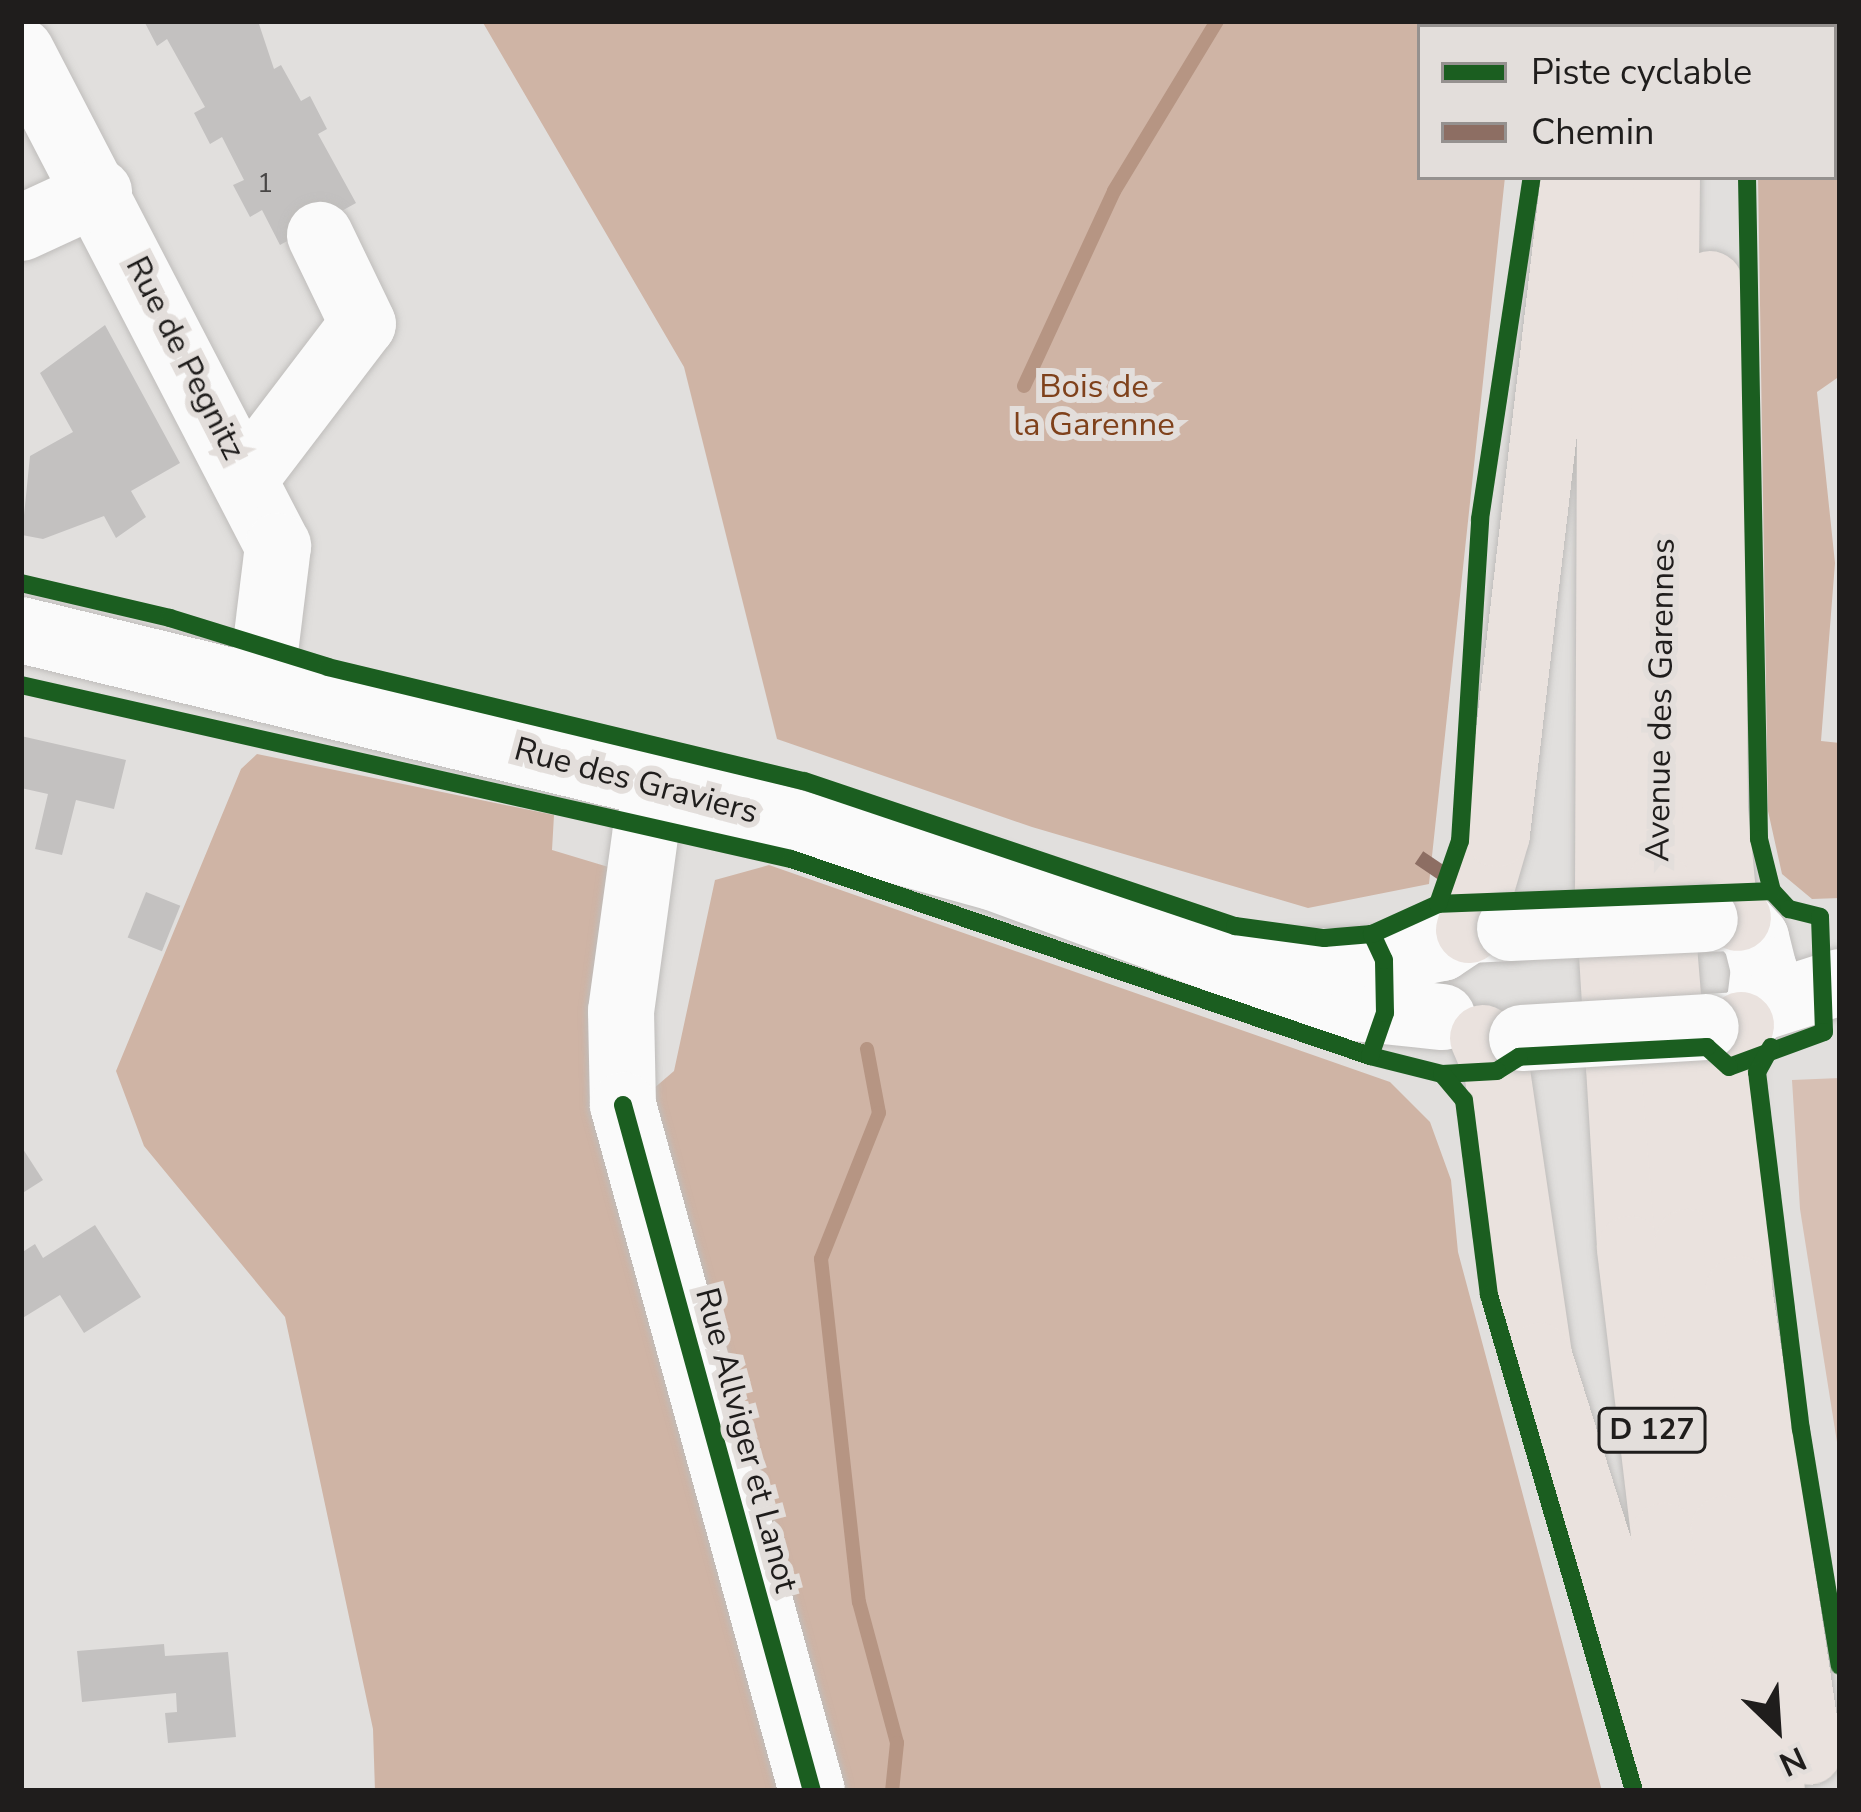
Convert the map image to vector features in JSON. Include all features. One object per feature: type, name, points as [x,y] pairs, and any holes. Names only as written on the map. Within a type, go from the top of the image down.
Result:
[{"type":"main road","points":[[1474,935],[1497,835],[1574,180]]},
{"type":"main road","name":"Avenue des Garennes","points":[[1611,180],[1608,889],[1618,1066],[1630,1250],[1664,1536],[1712,1791]]},
{"type":"main road","name":"Avenue des Garennes","points":[[1666,180],[1662,932],[1713,1440],[1772,1791]]},
{"type":"main road","points":[[1709,180],[1715,809],[1723,893],[1733,925]]},
{"type":"main road","points":[[1735,1020],[1730,1067],[1739,1288],[1815,1791]]},
{"type":"main road","points":[[1482,1031],[1497,1071],[1539,1356],[1676,1791]]},
{"type":"street","name":"Rue de Pegnitz","points":[[21,51],[247,476],[278,545],[260,683]]},
{"type":"street","points":[[21,227],[99,192]]},
{"type":"street","points":[[247,476],[363,324],[320,235]]},
{"type":"street","name":"Rue des Graviers","points":[[21,630],[260,683],[670,788],[992,878],[1243,964],[1345,1007],[1482,1031],[1735,1020],[1840,982]]},
{"type":"street","name":"Rue Allviger et Lanot","points":[[670,788],[646,830],[621,1011],[623,1105],[812,1791]]},
{"type":"street","points":[[1733,925],[1764,969],[1735,1020]]},
{"type":"street","name":"Rue des Graviers","points":[[1243,964],[1384,960],[1474,935],[1733,925],[1840,949]]},
{"type":"street","points":[[1474,935],[1482,1031]]},
{"type":"shaded area","points":[[1840,1078],[1840,1461],[1800,1209],[1792,1080]]},
{"type":"green space","name":"Bois de la Garenne","points":[[482,21],[1509,21],[1417,24],[1417,180],[1505,180],[1429,884],[1308,908],[1032,827],[777,739],[684,367]]},
{"type":"green space","points":[[1757,21],[1840,21],[1840,376],[1817,392],[1835,563],[1821,741],[1840,743],[1840,898],[1812,899],[1782,874],[1768,811],[1758,180],[1837,180],[1837,24]]},
{"type":"green space","points":[[257,754],[554,815],[552,850],[615,869],[638,1102],[674,1071],[715,880],[769,865],[1390,1082],[1430,1122],[1451,1180],[1458,1252],[1602,1791],[375,1791],[373,1729],[285,1317],[144,1146],[116,1071],[241,769]]},
{"type":"building","points":[[144,21],[258,21],[274,69],[281,65],[301,101],[310,96],[327,129],[318,134],[356,203],[280,245],[262,210],[250,217],[233,185],[244,180],[222,137],[210,144],[194,113],[205,107],[167,39],[157,46]]},
{"type":"building","points":[[105,325],[180,463],[131,491],[146,517],[116,538],[104,516],[43,539],[22,535],[30,456],[73,432],[40,373]]},
{"type":"building","points":[[21,736],[126,760],[114,809],[76,800],[62,855],[35,849],[48,794],[21,788]]},
{"type":"building","points":[[146,892],[180,906],[162,951],[128,937]]},
{"type":"building","points":[[21,1146],[43,1180],[21,1194]]},
{"type":"building","points":[[95,1225],[141,1297],[84,1333],[60,1295],[21,1319],[21,1253],[35,1244],[43,1258]]},
{"type":"building","points":[[164,1644],[165,1656],[228,1652],[236,1737],[168,1743],[165,1713],[177,1712],[176,1693],[82,1702],[77,1651]]},
{"type":"waterway","points":[[1024,386],[1114,191],[1217,21]]},
{"type":"waterway","points":[[867,1049],[879,1113],[821,1259],[859,1602],[897,1743],[892,1791]]},
{"type":"marked path","points":[[1419,857],[1450,878]]},
{"type":"cycle path","points":[[1438,904],[1460,841],[1480,519],[1532,180]]},
{"type":"cycle path","points":[[1747,180],[1759,839],[1772,891]]},
{"type":"cycle path","points":[[21,583],[170,618],[328,667],[804,781],[1235,926],[1324,938],[1372,934]]},
{"type":"cycle path","points":[[21,685],[791,859],[1370,1056]]},
{"type":"cycle path","points":[[1772,891],[1789,909],[1820,917],[1824,1032],[1729,1067],[1707,1047],[1519,1057],[1497,1071],[1442,1074],[1370,1056],[1385,1013],[1384,960],[1372,934],[1438,904],[1772,891]]},
{"type":"cycle path","points":[[1771,1047],[1757,1072],[1801,1429],[1840,1666]]},
{"type":"cycle path","points":[[1442,1074],[1464,1100],[1489,1295],[1634,1791]]},
{"type":"cycle path","points":[[623,1105],[812,1791]]}]
